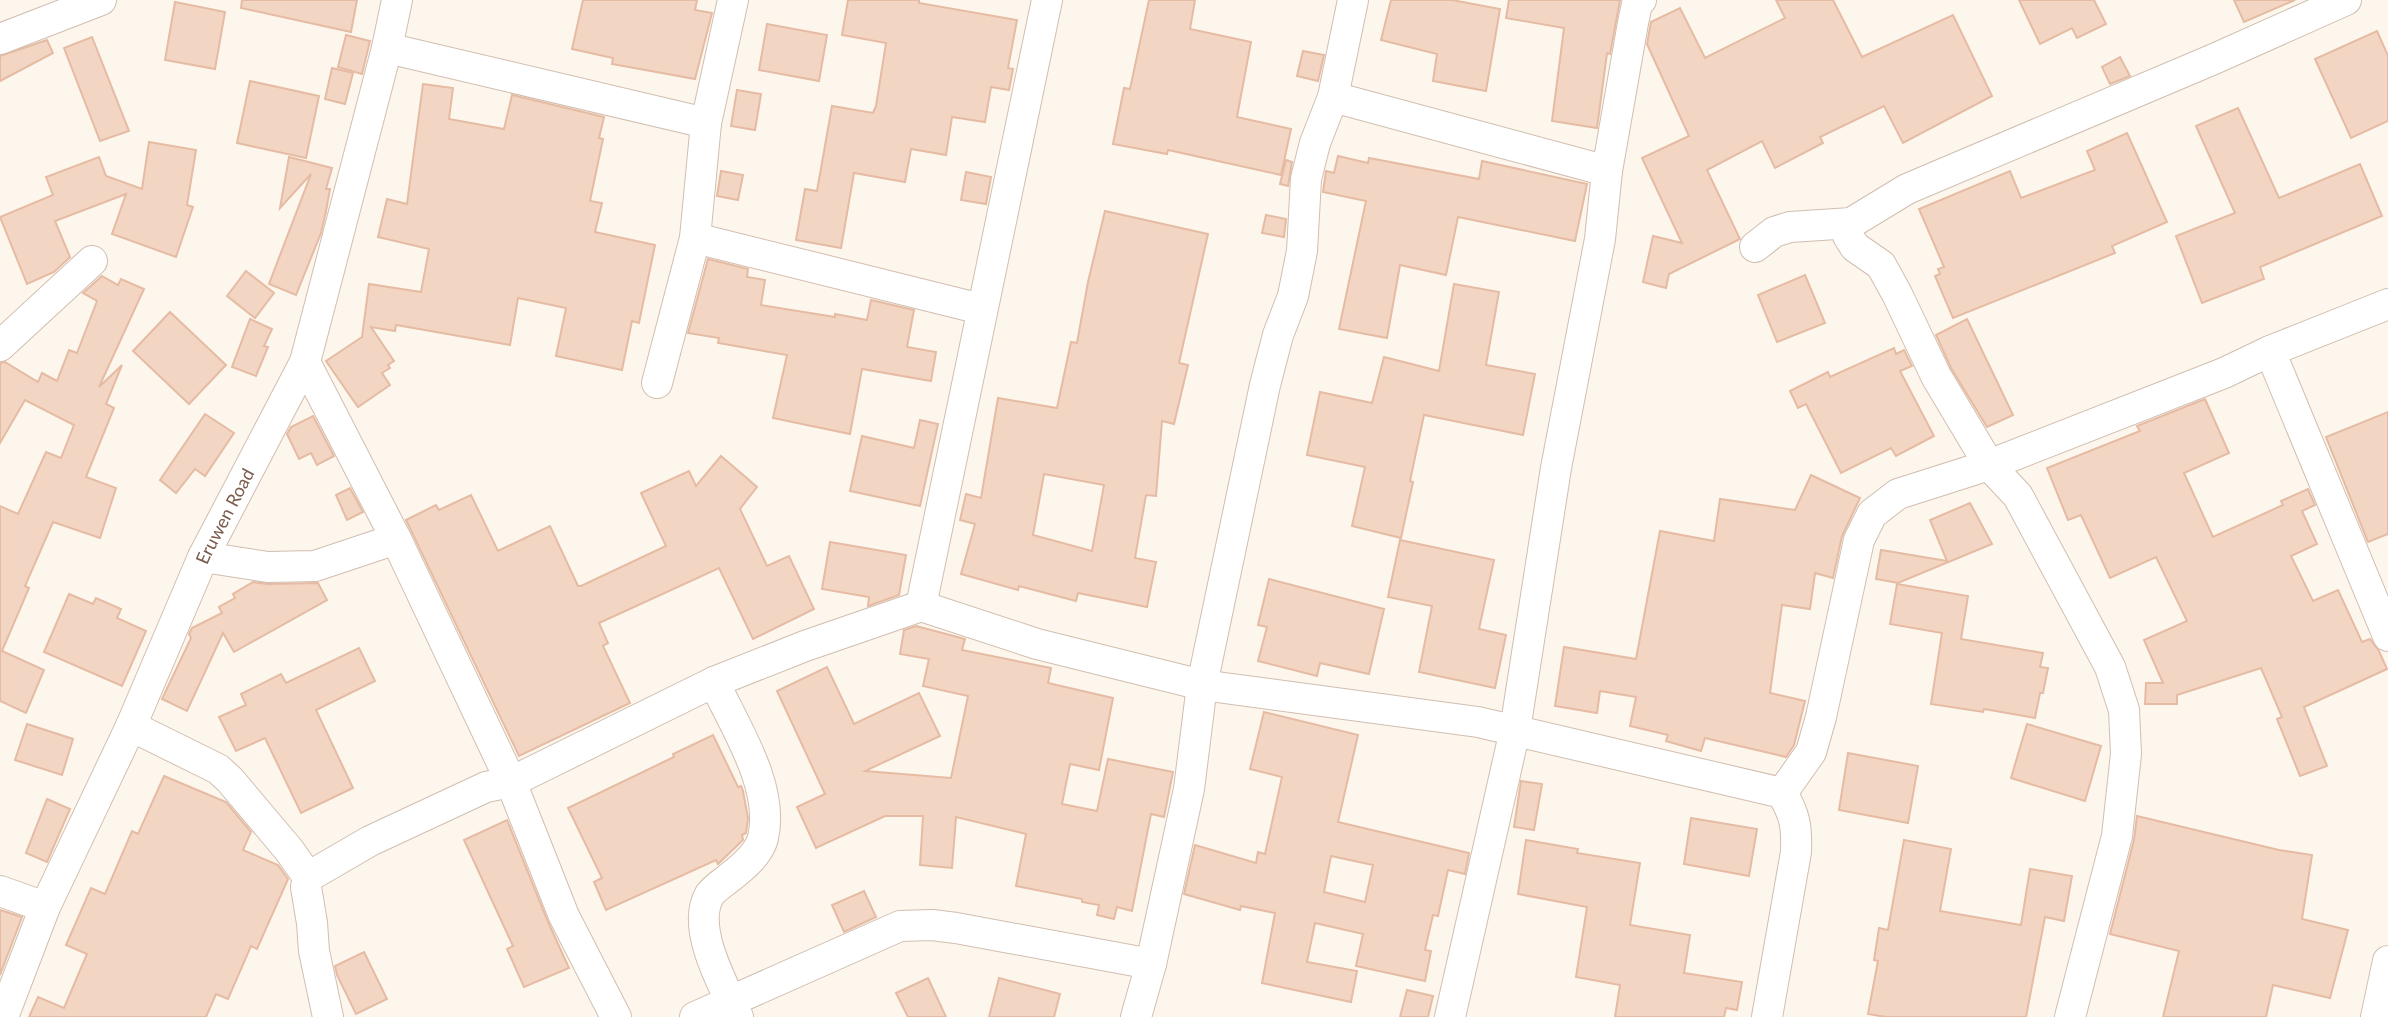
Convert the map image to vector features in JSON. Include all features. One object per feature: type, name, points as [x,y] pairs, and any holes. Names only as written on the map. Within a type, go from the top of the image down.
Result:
[{"type":"street","name":"Eruwen Road","points":[[3,1017],[45,907],[131,726],[203,557],[305,362],[387,48],[397,0]]},
{"type":"street","points":[[657,383],[695,238],[706,122],[733,0]]},
{"type":"street","points":[[920,606],[1047,0]]},
{"type":"street","points":[[1136,1017],[1189,789],[1202,685],[1265,385],[1298,273],[1302,251],[1306,179],[1315,142],[1333,97],[1353,0]]},
{"type":"street","points":[[1450,1017],[1515,730],[1556,468],[1600,239],[1607,171],[1633,23],[1637,4],[1641,0]]},
{"type":"street","points":[[1755,247],[1774,232],[1790,227],[1851,223],[1907,190],[2214,60],[2346,0]]},
{"type":"street","points":[[0,40],[83,4]]},
{"type":"street","points":[[387,48],[706,122]]},
{"type":"street","points":[[1333,97],[1607,171]]},
{"type":"street","points":[[1851,223],[1847,230],[1848,236],[1855,247],[1881,265],[1936,376],[1990,465],[2018,496],[2110,667],[2124,710],[2126,754],[2117,836],[2070,1017]]},
{"type":"street","points":[[695,238],[981,309]]},
{"type":"street","points":[[0,346],[92,261]]},
{"type":"street","points":[[1782,793],[1811,752],[1824,705],[1859,540],[1872,514],[1898,494],[1990,465],[2224,373],[2270,351],[2388,304]]},
{"type":"street","points":[[2270,351],[2388,636]]},
{"type":"street","points":[[305,362],[396,539],[511,782],[564,916],[616,1017]]},
{"type":"street","points":[[203,557],[268,567],[315,566],[396,539]]},
{"type":"street","points":[[308,877],[370,841],[486,787],[511,782],[714,682],[805,646],[920,606],[1037,644],[1202,685],[1478,722],[1782,793],[1794,812],[1796,852],[1767,1017]]},
{"type":"street","points":[[714,682],[760,781],[765,821],[758,850],[710,895],[705,911],[704,934],[734,1009]]},
{"type":"street","points":[[131,726],[218,769],[289,850],[308,877],[306,887],[314,951],[328,1017]]},
{"type":"street","points":[[0,891],[45,907]]},
{"type":"street","points":[[695,1017],[734,1009],[900,926],[932,925],[956,928],[1150,964]]},
{"type":"street","points":[[2376,1017],[2388,961]]},
{"type":"building","points":[[242,0],[357,0],[351,32],[241,8]]},
{"type":"building","points":[[583,0],[697,0],[695,10],[712,13],[695,79],[612,64],[613,58],[572,49]]},
{"type":"building","points":[[848,0],[919,0],[919,3],[1017,20],[1008,68],[1013,69],[1009,90],[991,87],[985,122],[952,117],[946,155],[911,149],[905,182],[854,173],[841,248],[796,240],[805,189],[817,191],[832,106],[873,113],[876,106],[886,43],[842,35]]},
{"type":"building","points":[[1149,0],[1195,0],[1190,29],[1251,42],[1237,117],[1291,129],[1281,175],[1168,150],[1167,154],[1113,144],[1124,88],[1130,89]]},
{"type":"building","points":[[1391,0],[1452,0],[1500,9],[1486,91],[1433,81],[1437,54],[1381,40]]},
{"type":"building","points":[[1509,0],[1620,0],[1610,54],[1607,53],[1597,128],[1552,121],[1564,28],[1506,18]]},
{"type":"building","points":[[1776,0],[1833,0],[1862,57],[1953,15],[1992,96],[1903,143],[1884,106],[1820,137],[1823,143],[1775,168],[1762,141],[1707,170],[1740,239],[1669,274],[1666,288],[1643,282],[1653,236],[1682,243],[1642,158],[1689,136],[1647,44],[1651,22],[1680,8],[1705,58],[1785,18]]},
{"type":"building","points":[[2019,0],[2094,0],[2106,24],[2077,38],[2072,28],[2040,44]]},
{"type":"building","points":[[2234,0],[2295,0],[2244,22]]},
{"type":"building","points":[[175,2],[225,12],[215,69],[165,60]]},
{"type":"building","points":[[767,24],[827,35],[819,81],[759,70]]},
{"type":"building","points":[[2377,31],[2388,56],[2388,121],[2351,138],[2315,59]]},
{"type":"building","points":[[346,35],[370,41],[362,74],[338,67]]},
{"type":"building","points":[[92,37],[129,131],[100,141],[64,48]]},
{"type":"building","points":[[47,40],[53,53],[0,81],[0,56]]},
{"type":"building","points":[[1303,51],[1324,55],[1318,81],[1297,76]]},
{"type":"building","points":[[2120,57],[2130,76],[2110,84],[2102,67]]},
{"type":"building","points":[[332,68],[353,73],[345,104],[325,99]]},
{"type":"building","points":[[250,81],[319,96],[306,158],[237,143]]},
{"type":"building","points":[[423,84],[453,88],[449,119],[504,129],[512,95],[604,117],[599,138],[603,139],[590,201],[602,203],[595,232],[655,245],[639,323],[632,321],[622,370],[556,356],[566,308],[518,298],[510,345],[396,325],[395,331],[371,327],[394,361],[388,365],[390,368],[382,373],[390,385],[358,407],[326,361],[362,337],[369,284],[421,292],[429,249],[378,237],[387,199],[407,204]]},
{"type":"building","points":[[737,90],[761,94],[755,130],[731,126]]},
{"type":"building","points":[[2238,108],[2279,198],[2360,164],[2382,216],[2260,267],[2264,279],[2202,303],[2176,236],[2235,213],[2196,126]]},
{"type":"building","points":[[2127,133],[2167,222],[2112,246],[2115,253],[1953,318],[1935,276],[1940,274],[1938,269],[1944,267],[1919,209],[2010,171],[2021,198],[2095,170],[2087,151]]},
{"type":"building","points":[[149,142],[196,150],[187,205],[193,207],[176,257],[112,234],[126,194],[55,221],[70,257],[54,272],[27,284],[0,217],[53,195],[46,177],[99,157],[106,176],[142,189]]},
{"type":"building","points":[[1338,156],[1368,163],[1369,158],[1479,179],[1482,161],[1587,184],[1575,241],[1458,217],[1446,275],[1400,265],[1387,338],[1339,329],[1366,201],[1323,192],[1326,171],[1334,173]]},
{"type":"building","points":[[289,157],[332,168],[326,189],[330,189],[321,233],[296,295],[269,284],[311,174],[280,208]]},
{"type":"building","points":[[1286,160],[1292,162],[1288,186],[1280,184]]},
{"type":"building","points":[[721,171],[743,175],[738,200],[717,196]]},
{"type":"building","points":[[966,172],[991,177],[986,204],[961,200]]},
{"type":"building","points":[[1105,211],[1208,234],[1179,363],[1188,365],[1174,424],[1162,421],[1156,496],[1146,495],[1135,558],[1156,562],[1147,607],[1078,593],[1076,601],[1019,586],[1018,590],[961,574],[975,524],[960,520],[966,494],[981,498],[998,398],[1057,408],[1071,342],[1077,343]],"holes":[[[1044,474],[1104,485],[1092,551],[1033,535]]]},
{"type":"building","points":[[1266,215],[1286,219],[1284,237],[1262,233]]},
{"type":"building","points":[[708,259],[748,269],[747,277],[765,280],[761,305],[867,320],[871,300],[914,310],[907,347],[936,352],[931,381],[862,369],[850,434],[773,418],[787,355],[718,343],[719,338],[688,333]]},
{"type":"building","points":[[246,271],[274,293],[255,318],[227,296]]},
{"type":"building","points":[[1805,275],[1825,323],[1777,342],[1758,295]]},
{"type":"building","points":[[102,276],[118,285],[121,279],[144,289],[99,387],[122,365],[106,404],[114,408],[86,477],[116,488],[100,538],[53,522],[25,586],[29,588],[2,651],[44,670],[26,713],[0,701],[0,506],[18,514],[46,452],[61,458],[74,425],[25,400],[0,443],[0,363],[5,362],[38,382],[42,373],[57,381],[69,350],[77,353],[97,301],[83,293]]},
{"type":"building","points":[[1454,284],[1499,292],[1486,365],[1535,374],[1523,435],[1424,415],[1401,538],[1352,526],[1365,467],[1307,455],[1320,392],[1372,403],[1384,357],[1439,371]]},
{"type":"building","points":[[170,312],[226,365],[189,404],[133,351]]},
{"type":"building","points":[[250,319],[272,329],[256,376],[232,367]]},
{"type":"building","points":[[1967,319],[2013,415],[1987,427],[1951,368],[1936,335]]},
{"type":"building","points":[[1894,348],[1896,354],[1904,350],[1912,366],[1900,371],[1934,436],[1896,456],[1891,448],[1841,473],[1806,404],[1798,408],[1790,391],[1828,372],[1830,377]]},
{"type":"building","points":[[2205,399],[2229,453],[2184,473],[2213,537],[2283,505],[2281,501],[2308,489],[2315,505],[2302,511],[2317,544],[2291,556],[2313,601],[2338,590],[2362,642],[2370,639],[2387,669],[2304,707],[2327,766],[2300,776],[2277,719],[2282,717],[2261,668],[2177,695],[2177,704],[2145,704],[2146,683],[2163,683],[2144,640],[2187,621],[2156,557],[2110,578],[2081,515],[2068,520],[2047,468],[2140,431],[2137,426]]},
{"type":"building","points":[[2388,412],[2388,534],[2368,542],[2326,437]]},
{"type":"building","points":[[205,414],[234,433],[205,476],[195,469],[176,493],[160,480]]},
{"type":"building","points":[[313,416],[334,456],[317,465],[311,453],[299,459],[287,434],[291,427]]},
{"type":"building","points":[[920,420],[938,424],[920,506],[850,491],[862,436],[914,448]]},
{"type":"building","points":[[721,456],[757,487],[740,509],[767,566],[789,556],[814,609],[753,639],[719,568],[599,623],[608,643],[603,646],[630,703],[519,756],[406,520],[436,505],[439,510],[471,495],[498,551],[550,526],[578,586],[581,586],[666,546],[641,493],[689,471],[696,486]]},
{"type":"building","points":[[1811,475],[1860,498],[1842,536],[1833,578],[1815,573],[1810,609],[1782,605],[1770,693],[1805,701],[1794,745],[1786,757],[1705,738],[1701,751],[1666,741],[1668,735],[1630,726],[1636,697],[1600,691],[1597,713],[1555,706],[1564,647],[1636,659],[1660,531],[1714,541],[1720,499],[1795,510]]},
{"type":"building","points":[[350,488],[363,512],[347,520],[336,495]]},
{"type":"building","points":[[1970,503],[1992,544],[1898,583],[1876,579],[1881,550],[1947,561],[1930,520]]},
{"type":"building","points":[[1400,540],[1494,560],[1479,629],[1506,635],[1495,688],[1419,672],[1432,606],[1388,597]]},
{"type":"building","points":[[830,542],[906,555],[899,595],[868,606],[869,597],[822,589]]},
{"type":"building","points":[[1269,579],[1384,609],[1369,674],[1320,663],[1317,676],[1258,661],[1267,627],[1258,625]]},
{"type":"building","points":[[253,582],[318,583],[327,600],[234,652],[223,633],[187,711],[162,699],[191,638],[189,634],[192,628],[222,613],[219,607],[235,598],[233,594]]},
{"type":"building","points":[[1897,584],[1968,596],[1961,639],[2043,653],[2040,667],[2048,668],[2035,718],[1984,709],[1983,712],[1931,704],[1942,633],[1890,624]]},
{"type":"building","points":[[69,594],[93,604],[96,598],[121,609],[117,618],[146,631],[122,686],[44,652]]},
{"type":"building","points":[[916,626],[965,639],[962,650],[1051,668],[1048,683],[1113,698],[1099,770],[1070,764],[1062,804],[1097,811],[1108,759],[1173,772],[1164,817],[1151,814],[1132,911],[1117,907],[1114,919],[1097,915],[1099,905],[1082,902],[1082,899],[1016,886],[1026,834],[956,817],[952,868],[920,865],[923,816],[885,816],[816,848],[797,807],[825,794],[777,691],[827,667],[854,724],[919,693],[940,736],[865,771],[951,778],[968,696],[923,686],[929,659],[900,654],[904,630]]},
{"type":"building","points":[[359,648],[375,681],[316,710],[353,788],[301,813],[265,738],[236,751],[219,717],[246,705],[241,694],[281,674],[286,683]]},
{"type":"building","points":[[1264,712],[1358,735],[1338,822],[1469,853],[1465,874],[1448,870],[1438,916],[1433,915],[1425,950],[1431,951],[1425,981],[1356,966],[1363,934],[1315,923],[1307,962],[1357,971],[1351,1002],[1262,983],[1275,913],[1241,906],[1240,910],[1184,894],[1195,845],[1256,863],[1258,852],[1265,854],[1282,777],[1250,769]],"holes":[[[1331,856],[1373,865],[1365,902],[1324,892]]]},
{"type":"building","points":[[27,724],[73,739],[62,775],[15,760]]},
{"type":"building","points":[[2027,724],[2101,746],[2085,801],[2011,778]]},
{"type":"building","points":[[713,735],[738,787],[741,786],[743,791],[748,818],[743,840],[718,864],[716,860],[606,910],[594,882],[602,878],[568,808],[674,757],[673,754]]},
{"type":"building","points":[[1848,753],[1918,766],[1908,823],[1839,810]]},
{"type":"building","points":[[164,776],[226,802],[251,832],[243,850],[278,865],[288,879],[257,949],[251,946],[228,999],[216,994],[206,1017],[29,1017],[38,997],[64,1008],[87,954],[66,945],[91,888],[105,894],[132,831],[138,834]]},
{"type":"building","points":[[1521,781],[1542,784],[1534,830],[1514,827]]},
{"type":"building","points":[[47,799],[70,809],[47,862],[26,853]]},
{"type":"building","points":[[2137,816],[2279,850],[2312,855],[2302,919],[2348,930],[2330,998],[2273,985],[2266,1017],[2163,1017],[2179,951],[2110,934],[2134,840]]},
{"type":"building","points":[[1691,818],[1757,829],[1749,876],[1684,864]]},
{"type":"building","points":[[507,820],[569,968],[524,987],[507,949],[513,946],[464,840]]},
{"type":"building","points":[[1526,840],[1578,849],[1577,853],[1640,863],[1630,925],[1690,935],[1684,973],[1742,982],[1737,1010],[1726,1008],[1724,1017],[1615,1017],[1620,985],[1576,977],[1587,907],[1518,894]]},
{"type":"building","points":[[1904,840],[1951,849],[1940,911],[2021,925],[2030,869],[2072,876],[2064,921],[2045,917],[2026,1017],[1886,1017],[1868,1014],[1878,961],[1874,960],[1879,928],[1888,930]]},
{"type":"building","points":[[864,891],[876,917],[844,932],[832,905]]},
{"type":"building","points":[[0,910],[22,917],[0,975]]},
{"type":"building","points":[[364,952],[387,999],[356,1014],[335,966]]},
{"type":"building","points":[[928,978],[946,1017],[908,1017],[896,993]]},
{"type":"building","points":[[999,978],[1060,994],[1054,1017],[989,1017]]},
{"type":"building","points":[[1407,990],[1433,996],[1428,1017],[1400,1017]]}]
